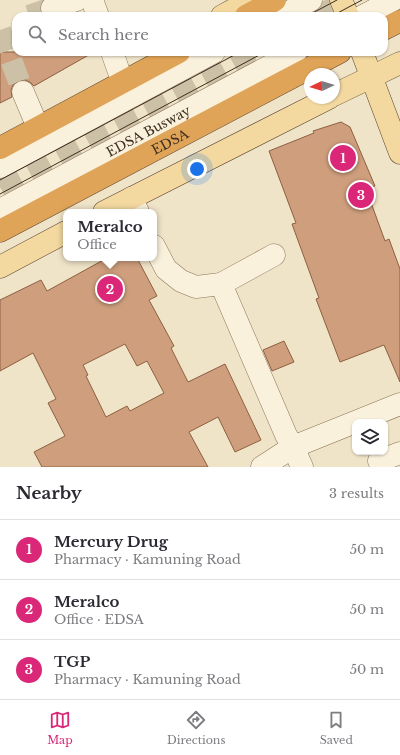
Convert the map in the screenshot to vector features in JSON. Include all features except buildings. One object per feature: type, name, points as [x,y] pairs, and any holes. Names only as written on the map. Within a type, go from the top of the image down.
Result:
[{"type":"highway","points":[[254,12],[276,0]]},
{"type":"highway","points":[[388,27],[400,21]]},
{"type":"highway","points":[[0,148],[172,56]]},
{"type":"highway","name":"EDSA","points":[[0,231],[332,56]]},
{"type":"main road","points":[[229,12],[251,0]]},
{"type":"main road","points":[[0,137],[149,56]]},
{"type":"main road","points":[[364,56],[400,153]]},
{"type":"main road","points":[[340,93],[400,63]]},
{"type":"main road","points":[[117,209],[134,205],[191,169],[317,104]]},
{"type":"main road","points":[[0,267],[63,234]]},
{"type":"street","points":[[52,8],[76,0]]},
{"type":"street","points":[[92,0],[96,12]]},
{"type":"street","points":[[288,12],[311,0]]},
{"type":"street","points":[[370,12],[393,0]]},
{"type":"street","points":[[113,56],[119,72]]},
{"type":"street","points":[[0,167],[207,56]]},
{"type":"street","name":"EDSA Busway","points":[[0,210],[289,56]]},
{"type":"street","points":[[23,92],[34,118]]},
{"type":"street","points":[[157,252],[166,269],[181,281],[196,287],[221,284],[274,254]]},
{"type":"street","points":[[221,284],[286,435],[302,467]]},
{"type":"street","points":[[262,467],[293,447],[400,404]]},
{"type":"street","points":[[379,461],[400,453]]},
{"type":"tunnel","points":[[326,12],[348,0]]},
{"type":"tunnel","points":[[40,12],[52,8]]},
{"type":"tunnel","points":[[0,30],[23,92]]},
{"type":"tunnel","points":[[0,187],[246,56]]},
{"type":"tram line","points":[[314,12],[337,0]]},
{"type":"tram line","points":[[340,12],[362,0]]},
{"type":"tram line","points":[[0,180],[232,56]]},
{"type":"tram line","points":[[0,194],[258,56]]},
{"type":"place","name":"Mercury Drug","points":[[343,158]]},
{"type":"place","name":"TGP","points":[[361,195]]},
{"type":"place","name":"Meralco","points":[[110,289]]}]
